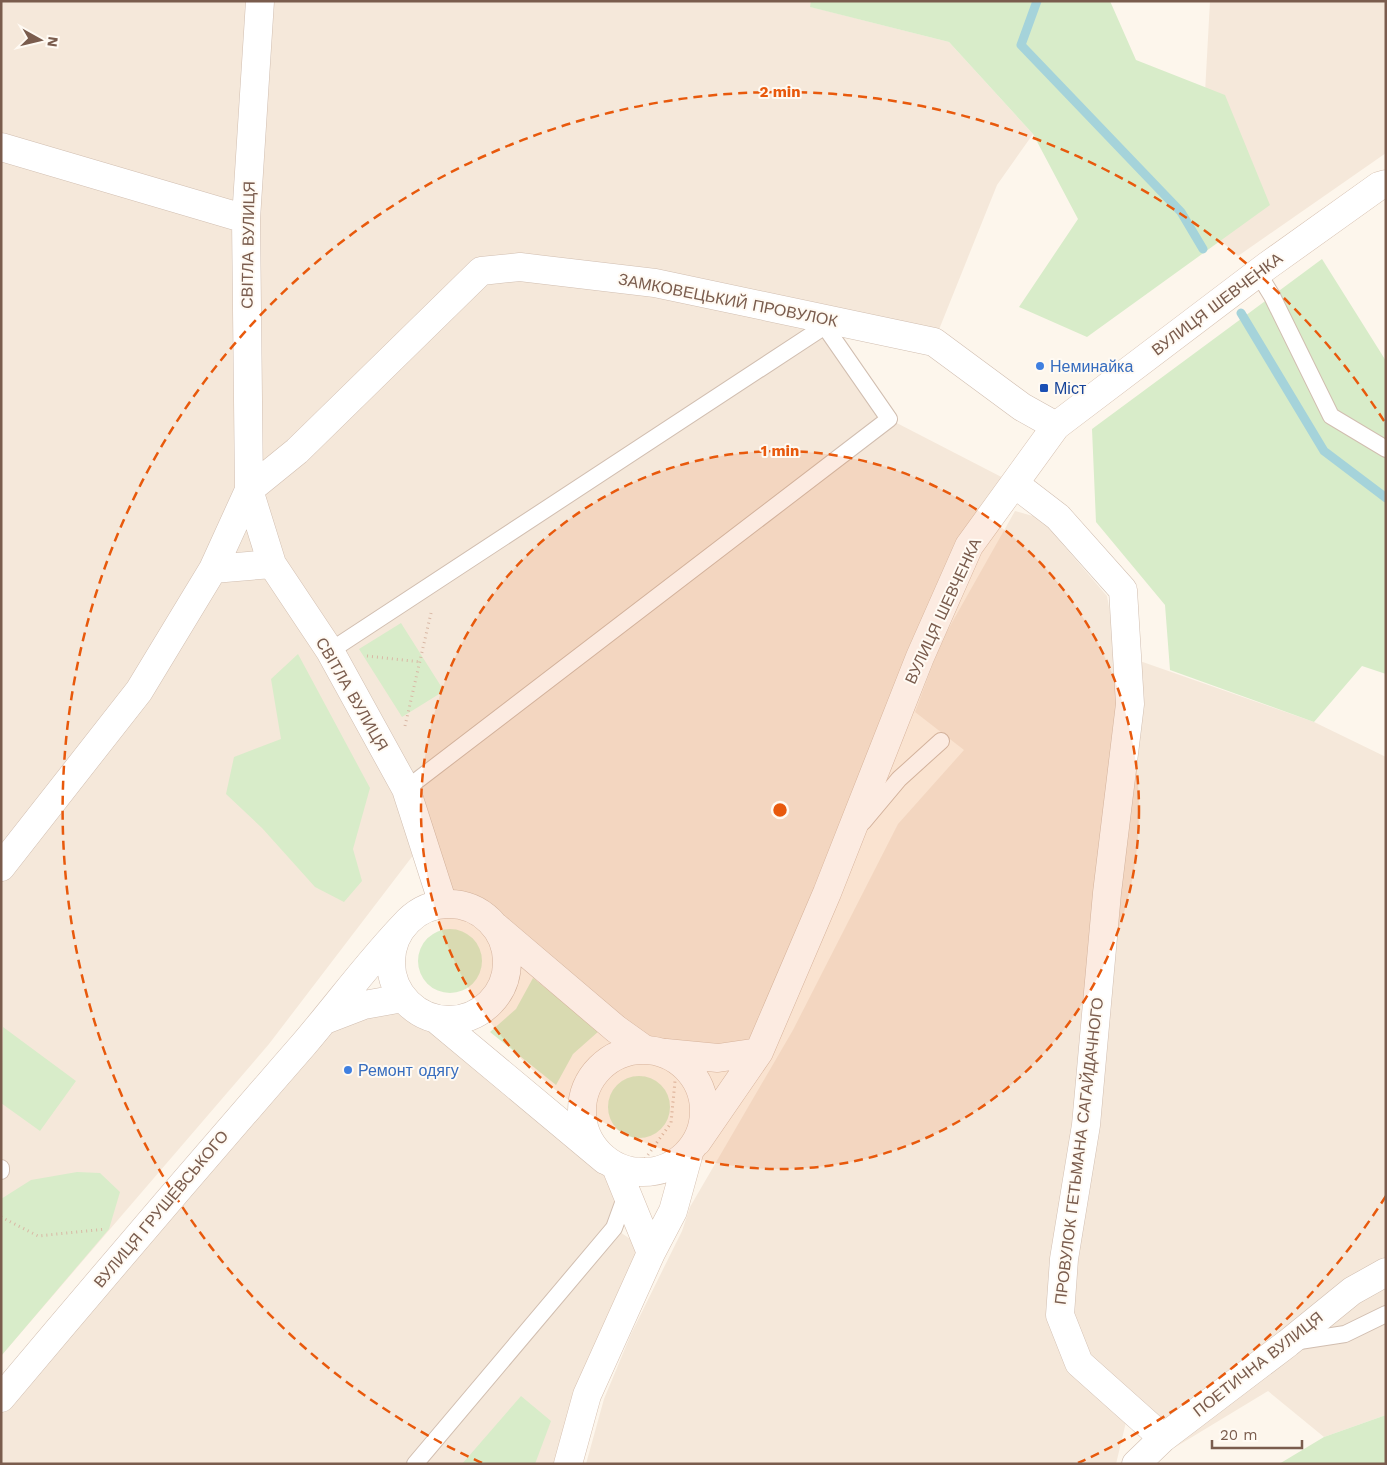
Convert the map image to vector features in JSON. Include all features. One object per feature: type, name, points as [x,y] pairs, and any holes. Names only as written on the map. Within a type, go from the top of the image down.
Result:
[{"type":"street","name":"СВІТЛА ВУЛИЦЯ","points":[[260,1],[246,219],[249,490],[272,564],[330,651],[400,778],[444,904]]},
{"type":"street","points":[[1,147],[246,219]]},
{"type":"street","name":"ВУЛИЦЯ ШЕВЧЕНКА","points":[[568,1464],[586,1395],[651,1253],[674,1211],[693,1147],[759,1052],[849,837],[920,657],[969,546],[1056,426],[1258,273],[1379,186],[1386,184]]},
{"type":"street","name":"ЗАМКОВЕЦЬКИЙ ПРОВУЛОК","points":[[249,490],[297,451],[481,271],[520,267],[655,283],[822,322],[934,342],[1022,407],[1056,426]]},
{"type":"street","name":"ПРОВУЛОК ГЕТЬМАНА САГАЙДАЧНОГО","points":[[1015,484],[1058,517],[1122,590],[1130,704],[1107,893],[1086,1125],[1064,1259],[1060,1315],[1079,1363],[1163,1438]]},
{"type":"street","name":"СВІТЛА ВУЛИЦЯ","points":[[3,860],[139,691],[214,569],[249,490]]},
{"type":"street","points":[[214,569],[272,564]]},
{"type":"street","points":[[444,904],[463,906],[480,913],[616,1029],[662,1054],[696,1078],[705,1103],[705,1116],[693,1147],[667,1168],[655,1172],[620,1173],[436,1019],[418,1011],[403,998],[394,979],[391,959],[396,939],[407,922],[424,910],[444,904]]},
{"type":"street","name":"ВУЛИЦЯ ГРУШЕВСЬКОГО","points":[[1,1398],[178,1187],[324,1021],[383,947],[407,922]]},
{"type":"street","points":[[436,1019],[456,1020],[476,1014],[492,1001],[503,984],[507,965],[505,951],[495,926]]},
{"type":"street","name":"ВУЛИЦЯ ГРУШЕВСЬКОГО","points":[[324,1021],[364,1005],[403,998]]},
{"type":"street","points":[[651,1253],[620,1173],[590,1143],[582,1123],[582,1101],[590,1080],[604,1064],[623,1053],[718,1058],[759,1052]]},
{"type":"street","name":"ПОЕТИЧНА ВУЛИЦЯ","points":[[1136,1464],[1163,1438],[1288,1343],[1352,1291],[1386,1272]]},
{"type":"lane","points":[[1258,273],[1272,296],[1331,416],[1386,449]]},
{"type":"lane","points":[[330,651],[822,322],[889,420],[400,778]]},
{"type":"lane","points":[[849,837],[899,779],[941,740]]},
{"type":"lane","points":[[415,1464],[614,1228],[620,1173]]},
{"type":"lane","points":[[1288,1343],[1345,1334],[1386,1314]]},
{"type":"path","points":[[400,778],[438,580]]},
{"type":"path","points":[[330,651],[421,662]]},
{"type":"path","points":[[620,1173],[671,1123],[662,1054]]},
{"type":"path","points":[[1,1217],[38,1236],[109,1229]]},
{"type":"shaded area","points":[[1,1],[811,1],[811,7],[949,42],[1033,134],[997,185],[934,342],[820,318],[889,419],[1015,484],[969,546],[759,1052],[665,1053],[480,913],[463,906],[443,904],[424,841],[269,1044],[1,1356]]},
{"type":"shaded area","points":[[1210,1],[1386,1],[1386,153],[1238,256],[1198,221]]},
{"type":"shaded area","points":[[1015,511],[1040,518],[1107,596],[1117,653],[1314,722],[1386,757],[1386,1415],[1324,1437],[1268,1391],[1164,1454],[1126,1422],[1116,1464],[586,1464],[604,1399],[631,1334],[682,1231],[690,1207],[793,1030],[898,824],[964,750],[915,712],[941,642]]},
{"type":"shaded area","points":[[403,998],[418,1011],[436,1019],[620,1180],[614,1228],[651,1253],[568,1464],[1,1464],[1,1398],[324,1021]]},
{"type":"green space","points":[[811,1],[1110,1],[1136,60],[1225,95],[1270,205],[1087,337],[1019,307],[1078,219],[1033,134],[949,42],[810,7]]},
{"type":"green space","points":[[1322,259],[1386,361],[1386,674],[1362,666],[1314,722],[1170,670],[1165,605],[1096,522],[1092,429]]},
{"type":"green space","points":[[401,623],[444,691],[402,717],[359,649]]},
{"type":"green space","points":[[298,654],[370,788],[353,849],[362,881],[344,902],[315,887],[262,828],[226,794],[234,757],[281,739],[271,679]]},
{"type":"green space","points":[[444,929],[456,929],[473,938],[480,949],[482,961],[480,973],[473,984],[456,993],[444,993],[432,988],[423,979],[418,967],[418,955],[423,943],[432,934]]},
{"type":"green space","points":[[533,978],[599,1031],[573,1054],[556,1085],[490,1032],[516,1009]]},
{"type":"green space","points":[[3,1027],[76,1081],[40,1131],[1,1103]]},
{"type":"green space","points":[[633,1076],[645,1076],[661,1085],[668,1095],[670,1107],[668,1119],[661,1129],[645,1138],[633,1138],[622,1133],[613,1124],[608,1113],[608,1101],[613,1090],[622,1081]]},
{"type":"green space","points":[[77,1172],[100,1173],[120,1192],[109,1229],[1,1356],[1,1199],[31,1180]]},
{"type":"green space","points":[[521,1396],[551,1421],[535,1464],[462,1464]]},
{"type":"green space","points":[[1386,1415],[1386,1464],[1279,1464],[1324,1437]]},
{"type":"waterway","points":[[1037,1],[1021,45],[1181,212],[1203,249]]},
{"type":"waterway","points":[[1241,313],[1324,451],[1386,498]]},
{"type":"place","name":"Неминайка","points":[[1040,366]]},
{"type":"place","name":"Міст","points":[[1044,388]]},
{"type":"place","name":"Ремонт одягу","points":[[348,1070]]}]
